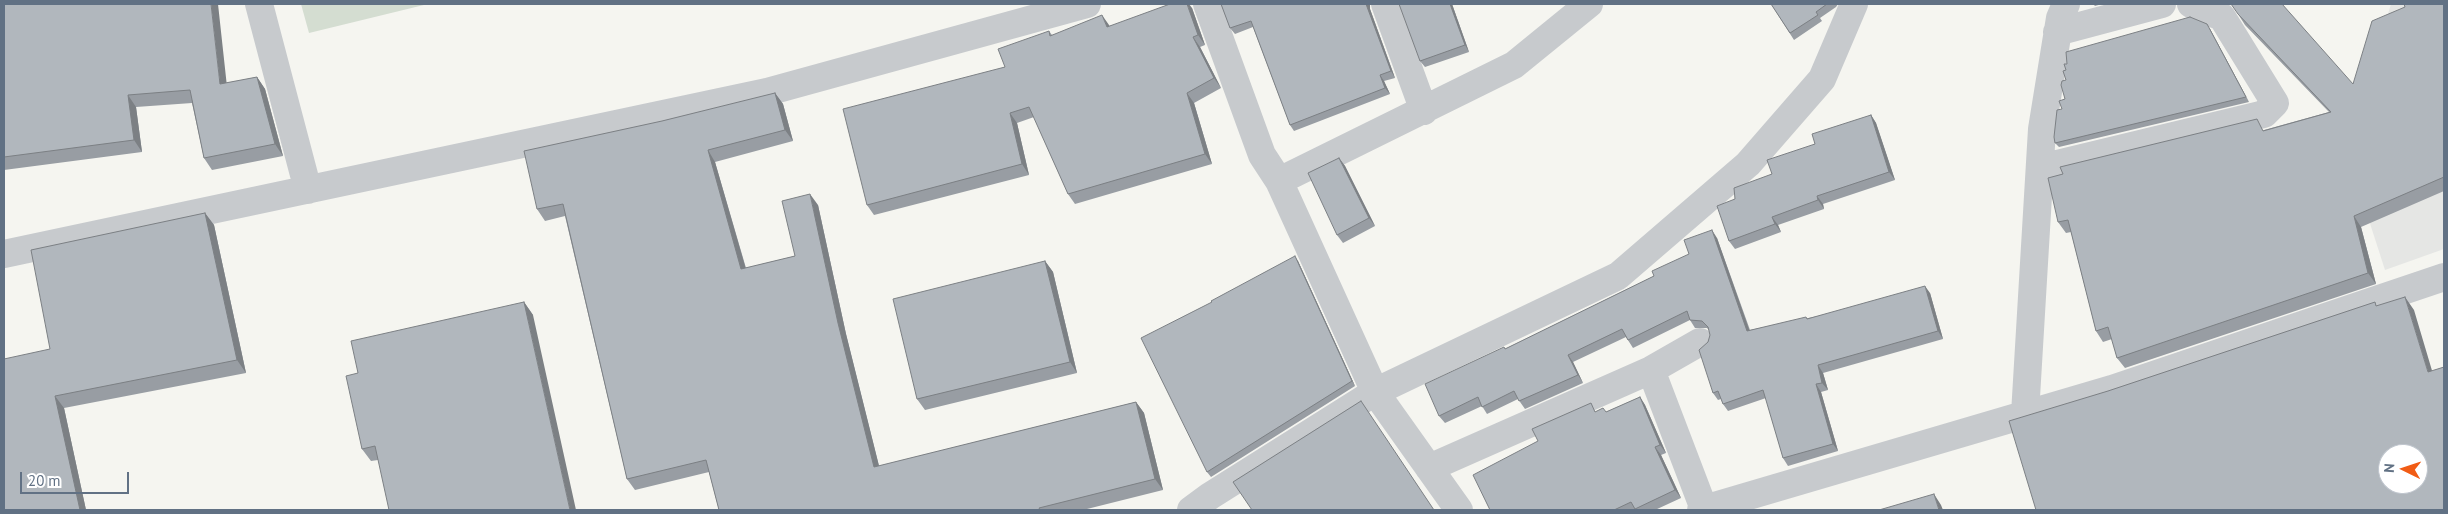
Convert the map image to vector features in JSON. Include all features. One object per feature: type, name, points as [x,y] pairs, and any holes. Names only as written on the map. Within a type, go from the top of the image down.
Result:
[{"type":"street","points":[[259,4],[308,190]]},
{"type":"street","points":[[4,254],[767,92],[1087,4]]},
{"type":"street","points":[[1207,4],[1262,156],[1279,182],[1375,392],[1459,510]]},
{"type":"street","points":[[1385,4],[1424,111]]},
{"type":"street","points":[[1279,182],[1514,65],[1589,4]]},
{"type":"street","points":[[1192,510],[1210,496],[1375,392],[1618,276],[1748,164],[1822,79],[1854,4]]},
{"type":"street","points":[[2025,414],[2042,130],[2058,32],[2066,4]]},
{"type":"street","points":[[2058,32],[2162,4]]},
{"type":"street","points":[[2040,168],[2264,114],[2275,103],[2222,17],[2191,4]]},
{"type":"street","points":[[1651,370],[1703,510],[2191,364],[2444,277]]},
{"type":"street","points":[[1429,468],[1651,370],[1700,342]]},
{"type":"shaded area","points":[[301,4],[428,4],[309,33]]},
{"type":"shaded area","points":[[2391,4],[2444,4],[2444,249],[2385,270],[2347,152]]},
{"type":"building","points":[[4,4],[211,4],[220,84],[257,77],[275,144],[204,158],[190,90],[128,95],[134,140],[4,157]]},
{"type":"building","points":[[1170,4],[1187,4],[1198,35],[1193,37],[1214,78],[1187,93],[1205,154],[1068,194],[1029,107],[1010,113],[1022,164],[867,205],[843,109],[1005,67],[998,49],[1049,31],[1050,36],[1102,15],[1107,27]]},
{"type":"building","points":[[1221,4],[1366,4],[1391,71],[1380,75],[1385,88],[1290,125],[1251,21],[1230,28]]},
{"type":"building","points":[[1399,4],[1450,4],[1465,45],[1420,61]]},
{"type":"building","points":[[1771,4],[1827,4],[1816,12],[1818,15],[1790,33]]},
{"type":"building","points":[[2231,4],[2282,4],[2353,84],[2372,21],[2405,7],[2404,4],[2444,4],[2444,177],[2354,216],[2368,273],[2117,358],[2108,327],[2096,331],[2068,220],[2058,222],[2048,178],[2063,174],[2060,167],[2257,119],[2263,131],[2331,112],[2238,14]]},
{"type":"building","points":[[2190,17],[2207,24],[2246,97],[2055,143],[2057,110],[2062,109],[2059,101],[2065,99],[2061,85],[2062,81],[2066,80],[2063,71],[2066,70],[2064,64],[2067,64],[2066,52]]},
{"type":"building","points":[[775,93],[785,130],[708,150],[741,269],[795,256],[782,201],[810,194],[838,323],[874,467],[1136,402],[1155,479],[1039,508],[1040,510],[719,510],[706,460],[627,479],[563,204],[537,209],[524,151],[662,121]]},
{"type":"building","points":[[1871,115],[1889,172],[1817,196],[1818,200],[1772,217],[1775,224],[1729,241],[1717,206],[1735,199],[1734,188],[1772,174],[1767,160],[1815,144],[1812,134]]},
{"type":"building","points":[[1339,158],[1369,218],[1337,235],[1308,173]]},
{"type":"building","points":[[205,213],[237,360],[55,396],[80,510],[4,510],[4,359],[50,349],[31,250]]},
{"type":"building","points":[[1712,230],[1747,331],[1806,317],[1807,319],[1925,286],[1938,331],[1818,365],[1822,383],[1816,384],[1833,444],[1783,458],[1763,390],[1723,404],[1718,391],[1713,393],[1699,350],[1708,342],[1710,335],[1708,327],[1702,321],[1690,320],[1687,311],[1628,340],[1622,329],[1568,355],[1578,375],[1519,401],[1514,391],[1482,407],[1478,397],[1439,416],[1425,384],[1504,347],[1505,349],[1654,276],[1652,271],[1689,254],[1684,240]]},
{"type":"building","points":[[1295,256],[1352,381],[1207,472],[1141,338],[1212,302]]},
{"type":"building","points":[[1045,261],[1070,362],[917,399],[893,299]]},
{"type":"building","points":[[2405,297],[2428,372],[2444,367],[2444,510],[2036,510],[2009,421],[2108,391],[2375,302],[2376,306]]},
{"type":"building","points":[[524,302],[570,510],[389,510],[375,446],[362,449],[346,376],[358,373],[351,341]]},
{"type":"building","points":[[1640,397],[1660,445],[1655,447],[1675,490],[1635,509],[1631,502],[1614,510],[1490,510],[1473,475],[1538,441],[1532,429],[1591,403],[1595,412],[1603,408],[1606,412]]},
{"type":"building","points":[[1361,401],[1434,510],[1252,510],[1233,482]]},
{"type":"building","points":[[1934,494],[1939,510],[1879,510]]}]
